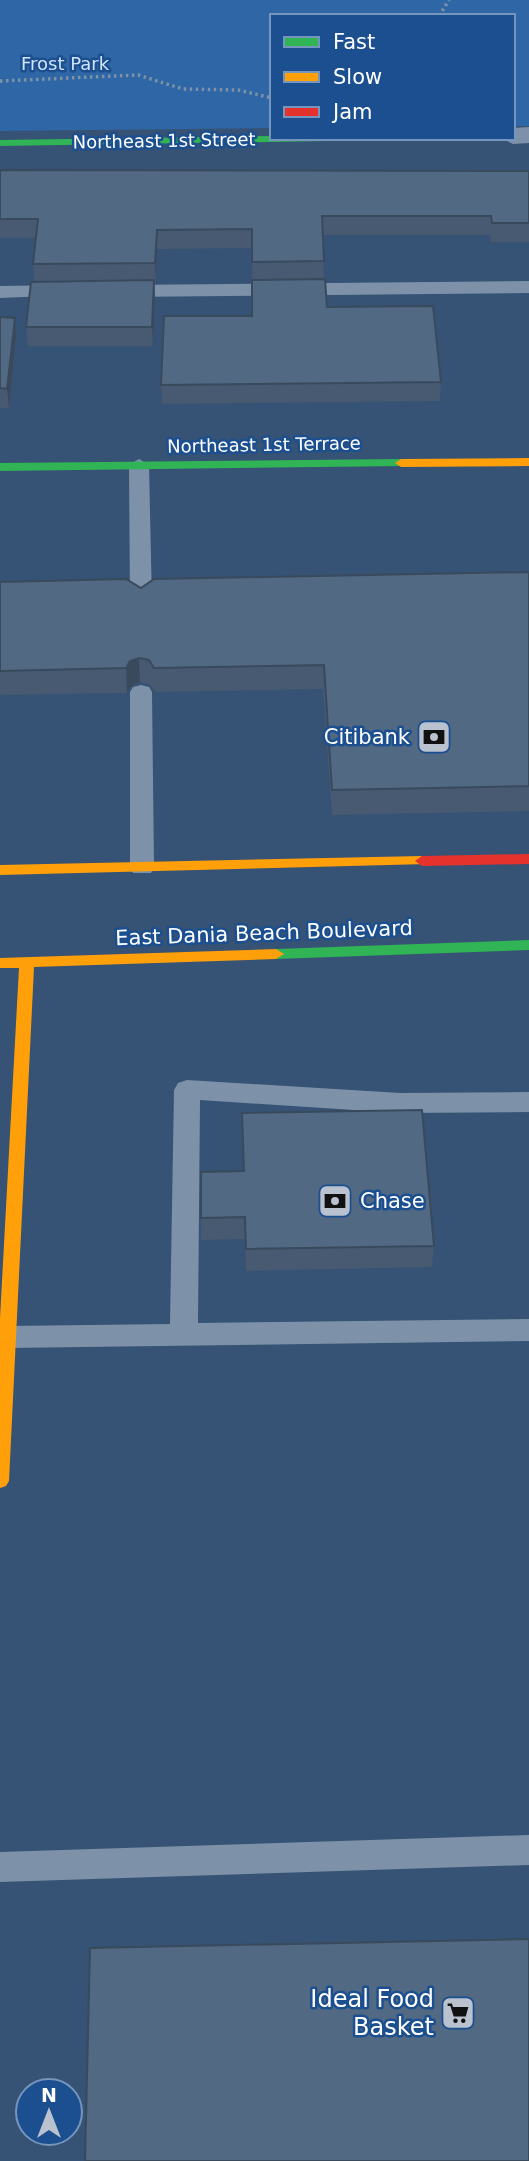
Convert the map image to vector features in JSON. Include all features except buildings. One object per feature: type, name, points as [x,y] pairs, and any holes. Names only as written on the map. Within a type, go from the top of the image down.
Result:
[{"type":"street","name":"Northeast 1st Street","points":[[0,143],[270,139]]},
{"type":"street","name":"Northeast 1st Terrace","points":[[0,467],[529,462]]},
{"type":"street","points":[[0,870],[529,859]]},
{"type":"street","name":"East Dania Beach Boulevard","points":[[0,963],[529,945]]},
{"type":"street","points":[[0,1482],[8,1337],[5,1272],[27,962]]},
{"type":"lane","points":[[0,292],[529,287]]},
{"type":"lane","points":[[139,466],[141,603]]},
{"type":"lane","points":[[141,692],[142,867]]},
{"type":"lane","points":[[184,1335],[187,1090],[400,1102],[529,1102]]},
{"type":"lane","points":[[8,1337],[529,1329]]},
{"type":"lane","points":[[0,1867],[529,1850]]},
{"type":"path","points":[[0,81],[138,75],[183,89],[238,90],[270,97]]},
{"type":"green space","name":"Frost Park","points":[[0,0],[529,0],[529,126],[515,126],[515,14],[270,14],[270,128],[0,131]]},
{"type":"traffic: fast","points":[[0,143],[270,139]]},
{"type":"traffic: fast","points":[[0,467],[401,463]]},
{"type":"traffic: fast","points":[[276,954],[529,945]]},
{"type":"traffic: slow","points":[[401,463],[529,462]]},
{"type":"traffic: slow","points":[[0,870],[422,861]]},
{"type":"traffic: slow","points":[[0,963],[276,954]]},
{"type":"traffic: slow","points":[[0,1481],[27,962]]},
{"type":"traffic: jam","points":[[422,861],[529,859]]},
{"type":"place","name":"Citibank","points":[[434,737]]},
{"type":"place","name":"Chase","points":[[335,1201]]},
{"type":"place","name":"Ideal Food Basket","points":[[458,2013]]}]
